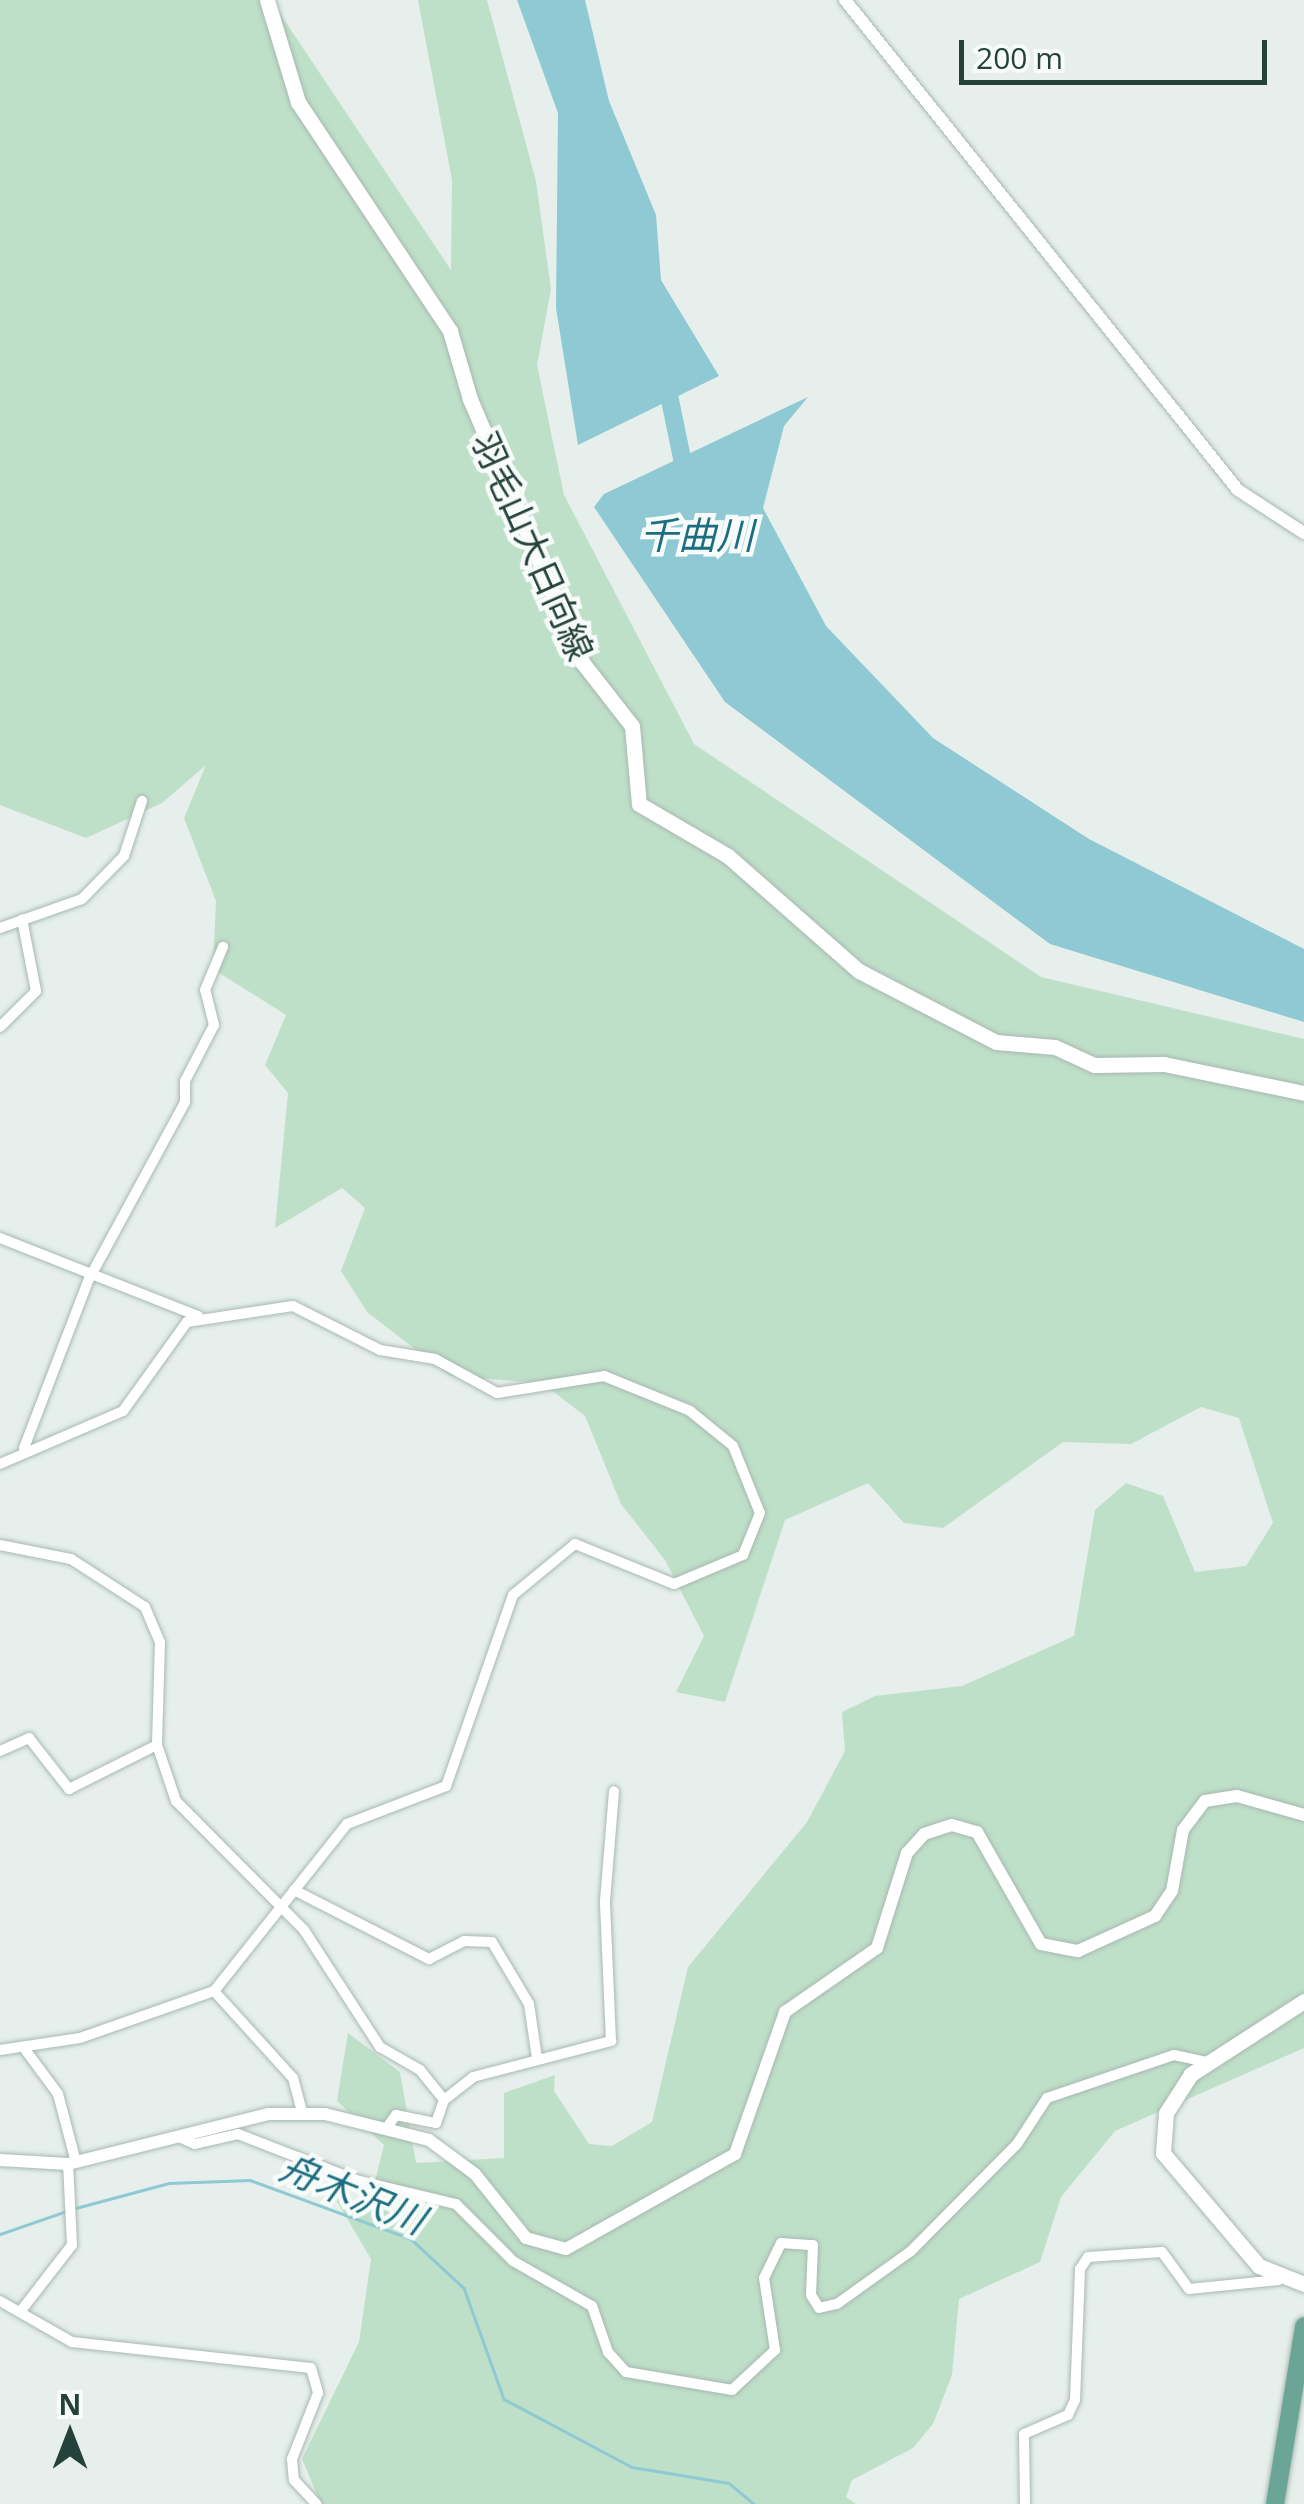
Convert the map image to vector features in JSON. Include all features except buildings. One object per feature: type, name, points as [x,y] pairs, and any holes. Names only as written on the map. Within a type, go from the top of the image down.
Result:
[{"type":"main road","name":"羽毛山大日向線","points":[[267,0],[298,102],[450,331],[470,399],[582,662],[632,726],[640,804],[728,856],[830,952],[996,1042],[1054,1048],[1094,1065],[1164,1064],[1304,1093]]},
{"type":"main road","points":[[1304,2002],[1207,2062],[1166,2113],[1163,2154],[1279,2280],[1304,2284]]},
{"type":"main road","points":[[1275,2504],[1304,2326]]},
{"type":"street","points":[[845,0],[1238,490],[1304,533]]},
{"type":"street","points":[[0,928],[75,903],[113,870],[142,801]]},
{"type":"street","points":[[0,1027],[36,990],[22,920]]},
{"type":"street","points":[[24,1450],[89,1279],[186,1102],[185,1081],[214,1024],[205,990],[223,947]]},
{"type":"street","points":[[0,1238],[89,1279],[198,1316],[312,1309],[380,1350],[434,1359],[498,1394],[587,1377],[622,1382],[716,1428],[758,1499],[754,1544],[698,1579],[660,1582],[575,1544],[524,1584],[494,1636],[446,1786],[358,1817],[214,1991],[80,2038],[0,2050]]},
{"type":"street","points":[[0,1464],[24,1450],[123,1411],[175,1332],[198,1316]]},
{"type":"street","points":[[0,1544],[70,1559],[146,1607],[160,1642],[157,1745],[186,1816],[304,1930],[380,2047],[420,2070],[444,2100]]},
{"type":"street","points":[[0,1751],[30,1738],[69,1789],[157,1745]]},
{"type":"street","points":[[388,2126],[396,2115],[436,2123],[444,2100],[473,2077],[538,2058],[573,2058],[581,2045],[611,2041],[606,1901],[614,1791]]},
{"type":"street","points":[[0,2160],[72,2163],[302,2111],[388,2126],[454,2156],[526,2238],[553,2249],[581,2245],[735,2154],[785,2012],[877,1948],[908,1853],[924,1834],[952,1825],[977,1832],[1040,1944],[1078,1951],[1155,1916],[1172,1892],[1184,1830],[1205,1802],[1237,1796],[1304,1815]]},
{"type":"street","points":[[294,1890],[429,1958],[464,1941],[492,1942],[529,2004],[538,2058]]},
{"type":"street","points":[[214,1991],[293,2078],[302,2111]]},
{"type":"street","points":[[20,2312],[72,2245],[72,2163],[58,2094],[24,2048]]},
{"type":"street","points":[[178,2138],[194,2144],[238,2134],[356,2180],[456,2204],[513,2261],[592,2306],[626,2372],[732,2390],[776,2350],[764,2278],[781,2243],[813,2245],[812,2295],[819,2308],[836,2304],[911,2251],[1018,2144],[1047,2098],[1174,2055],[1207,2062]]},
{"type":"street","points":[[1024,2504],[1024,2434],[1068,2415],[1075,2400],[1080,2270],[1088,2257],[1162,2252],[1189,2289],[1279,2280]]},
{"type":"street","points":[[0,2301],[72,2342],[311,2368],[318,2393],[292,2460],[294,2480],[316,2504]]},
{"type":"green space","points":[[0,0],[271,0],[451,270],[452,180],[418,0],[487,0],[536,181],[551,289],[537,365],[564,495],[694,744],[1041,977],[1304,1039],[1304,2048],[1115,2131],[1061,2197],[1040,2262],[959,2299],[952,2375],[933,2424],[913,2448],[852,2480],[846,2497],[856,2504],[321,2504],[302,2459],[359,2342],[371,2259],[332,2193],[368,2209],[384,2145],[337,2101],[348,2033],[400,2072],[416,2163],[504,2158],[504,2093],[555,2075],[554,2091],[589,2144],[612,2146],[652,2122],[688,1967],[807,1822],[845,1751],[842,1712],[875,1696],[962,1686],[1074,1636],[1095,1510],[1126,1483],[1163,1496],[1195,1572],[1246,1566],[1273,1523],[1239,1418],[1201,1407],[1131,1444],[1063,1442],[943,1528],[904,1523],[868,1483],[785,1520],[725,1702],[676,1692],[704,1636],[665,1560],[621,1504],[585,1416],[542,1383],[450,1376],[367,1312],[341,1271],[365,1208],[342,1188],[275,1228],[288,1093],[265,1065],[286,1015],[213,969],[216,901],[184,818],[206,765],[162,803],[86,838],[0,805]]},
{"type":"water","points":[[517,0],[585,0],[609,101],[656,215],[661,280],[719,376],[578,445],[556,308],[558,113]]},
{"type":"water","name":"千曲川","points":[[808,397],[784,426],[763,508],[826,626],[933,738],[1089,839],[1304,949],[1304,1022],[1050,944],[725,702],[594,507],[604,494]]},
{"type":"waterway","name":"千曲川","points":[[665,376],[686,477]]},
{"type":"waterway","name":"舟木沢川","points":[[72,2209],[169,2183],[250,2180],[411,2239],[464,2288],[504,2399],[632,2467],[729,2483],[754,2504]]},
{"type":"waterway","name":"舟木沢川","points":[[0,2234],[64,2212]]}]
